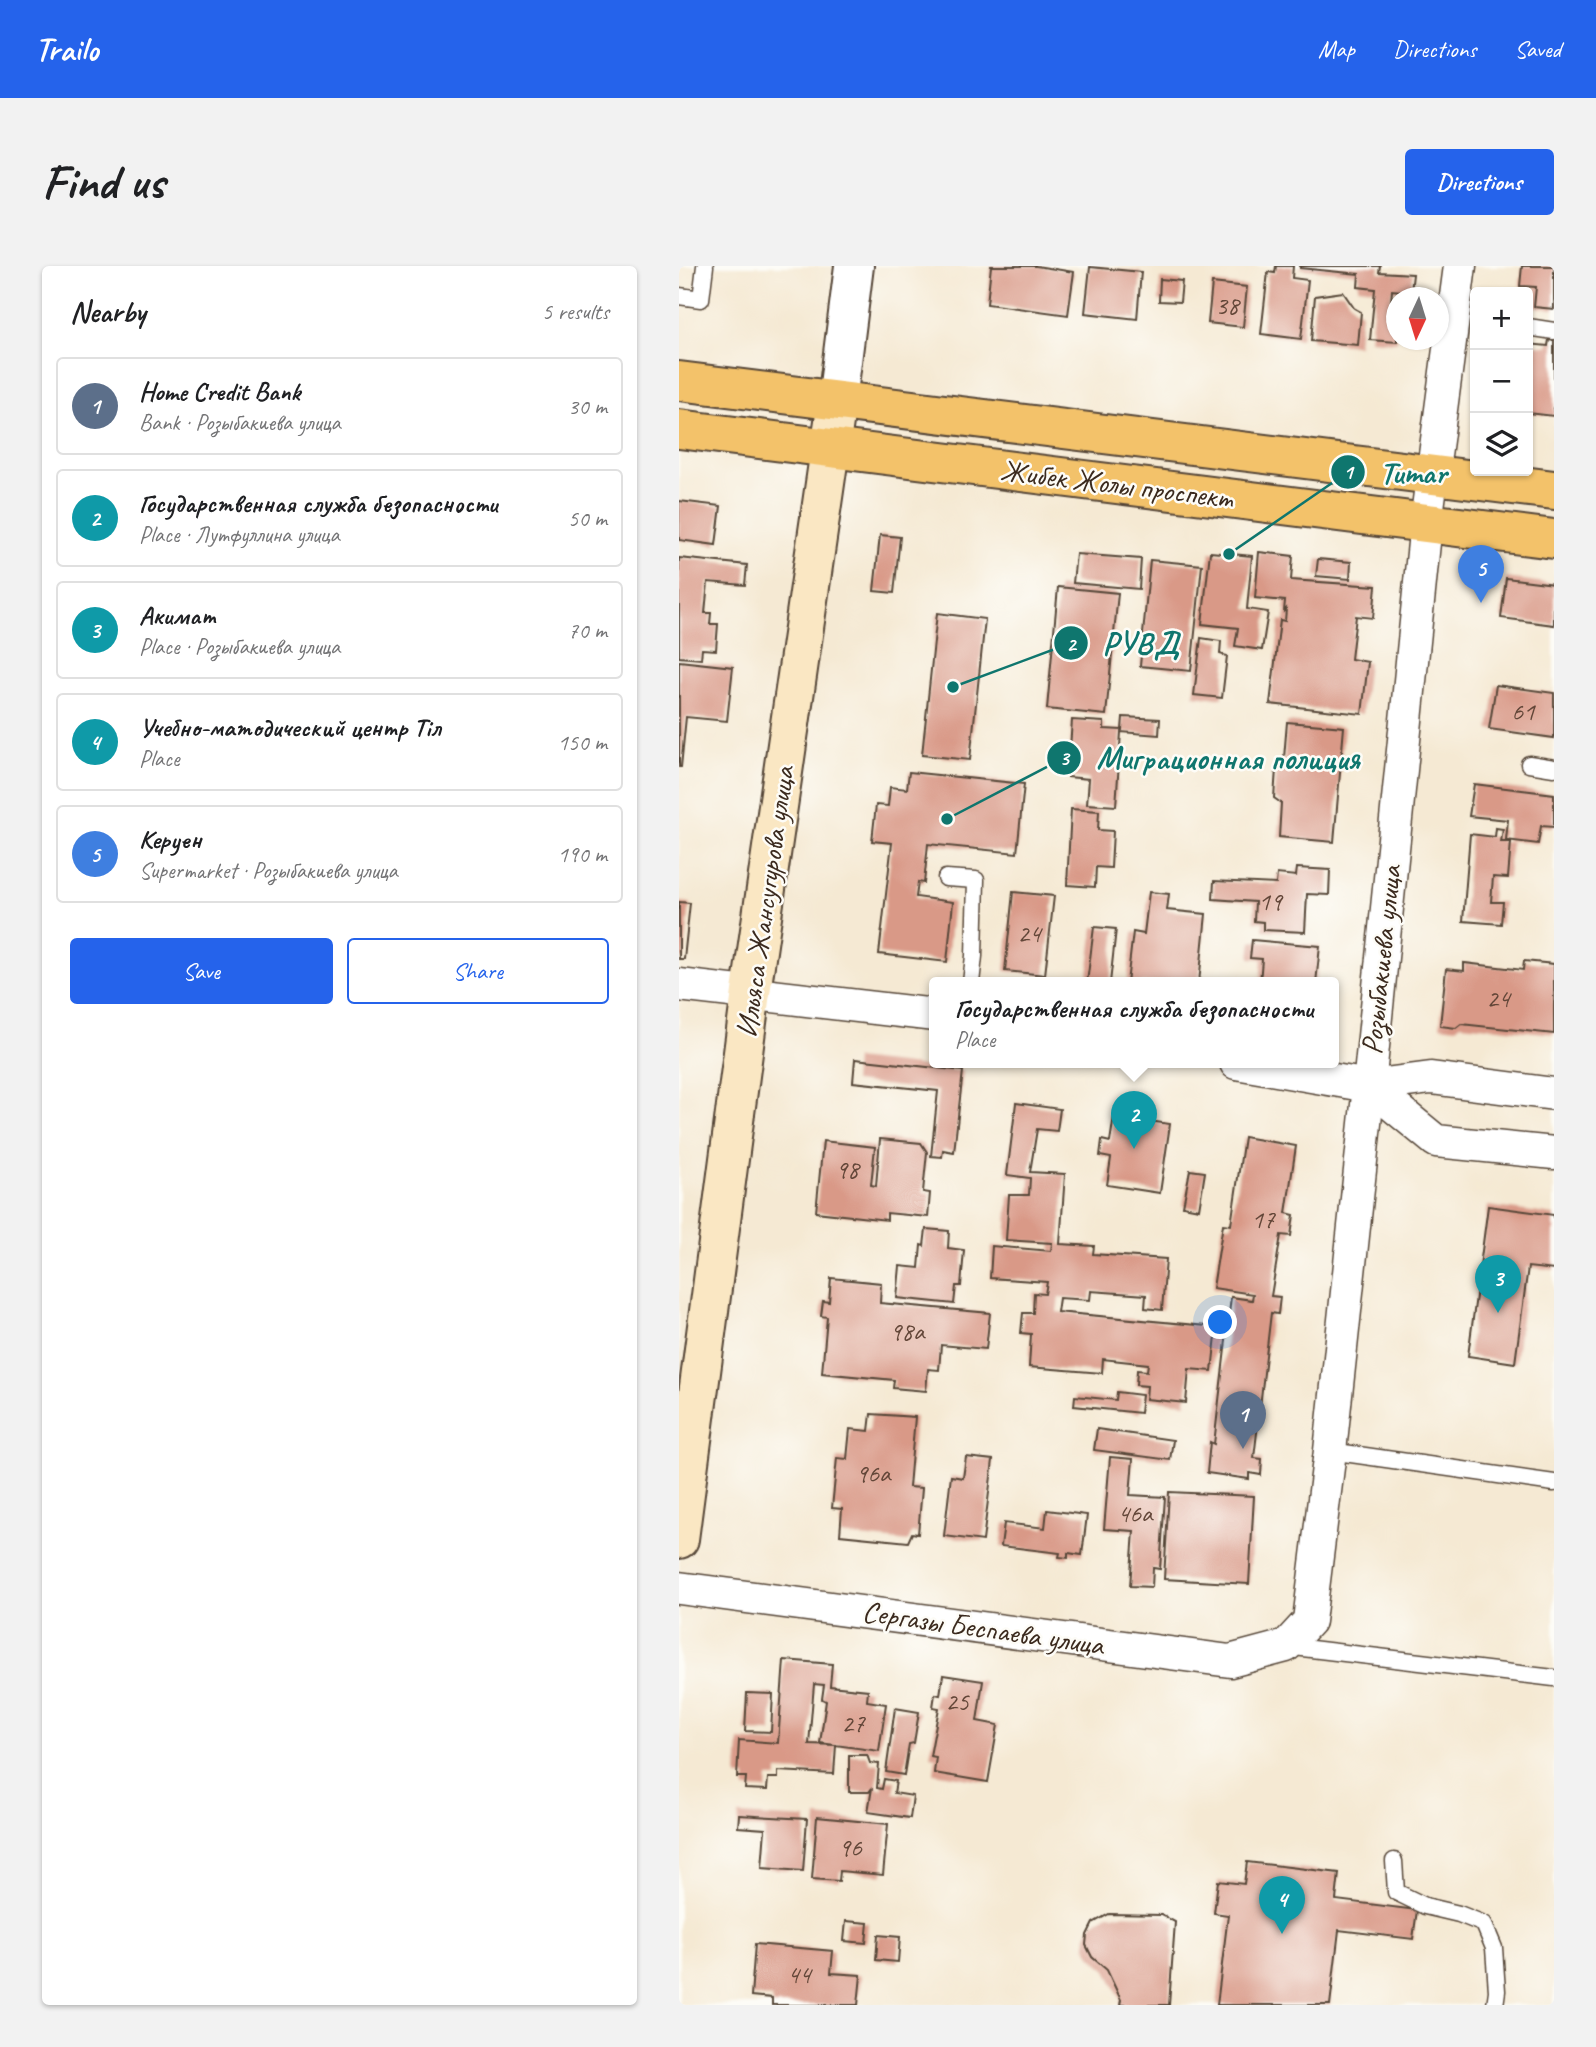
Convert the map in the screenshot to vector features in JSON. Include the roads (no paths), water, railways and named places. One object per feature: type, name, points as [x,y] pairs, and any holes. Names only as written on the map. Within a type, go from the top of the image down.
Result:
[{"type":"highway","name":"Жибек Жолы проспект","points":[[679,381],[1554,490]]},
{"type":"highway","name":"Жибек Жолы проспект","points":[[679,429],[1554,539]]},
{"type":"main road","name":"Ильяса Жансугурова улица","points":[[679,1539],[751,992],[838,401]]},
{"type":"street","name":"Ильяса Жансугурова улица","points":[[838,401],[854,266]]},
{"type":"street","name":"Розыбакиева улица","points":[[1286,1646],[1309,1621],[1369,1086],[1426,523],[1460,266]]},
{"type":"street","points":[[679,985],[929,1014]]},
{"type":"street","points":[[1265,1068],[1369,1086],[1431,1078],[1554,1094]]},
{"type":"street","points":[[1369,1086],[1436,1141],[1554,1153]]},
{"type":"street","name":"Сергазы Беспаева улица","points":[[679,1588],[1230,1661],[1286,1646]]},
{"type":"lane","points":[[679,296],[701,299],[705,266]]},
{"type":"lane","points":[[1533,328],[1554,331]]},
{"type":"lane","points":[[1529,764],[1554,768]]},
{"type":"lane","points":[[946,878],[976,880],[971,977]]},
{"type":"lane","points":[[1330,1451],[1554,1483]]},
{"type":"lane","points":[[1286,1646],[1554,1678]]},
{"type":"lane","points":[[1394,1861],[1396,1892],[1425,1906],[1459,1914],[1484,1924],[1494,1948],[1497,1991],[1495,2005]]},
{"type":"place","name":"Tumar","points":[[1229,554]]},
{"type":"place","name":"Керуен","points":[[1481,603]]},
{"type":"place","name":"РУВД","points":[[953,687]]},
{"type":"place","name":"Миграционная полиция","points":[[947,819]]},
{"type":"place","name":"Государственная служба безопасности","points":[[1134,1149]]},
{"type":"place","name":"Акимат","points":[[1498,1313]]},
{"type":"place","name":"Home Credit Bank","points":[[1243,1449]]},
{"type":"place","name":"Учебно-матодический центр Тіл","points":[[1282,1934]]}]
